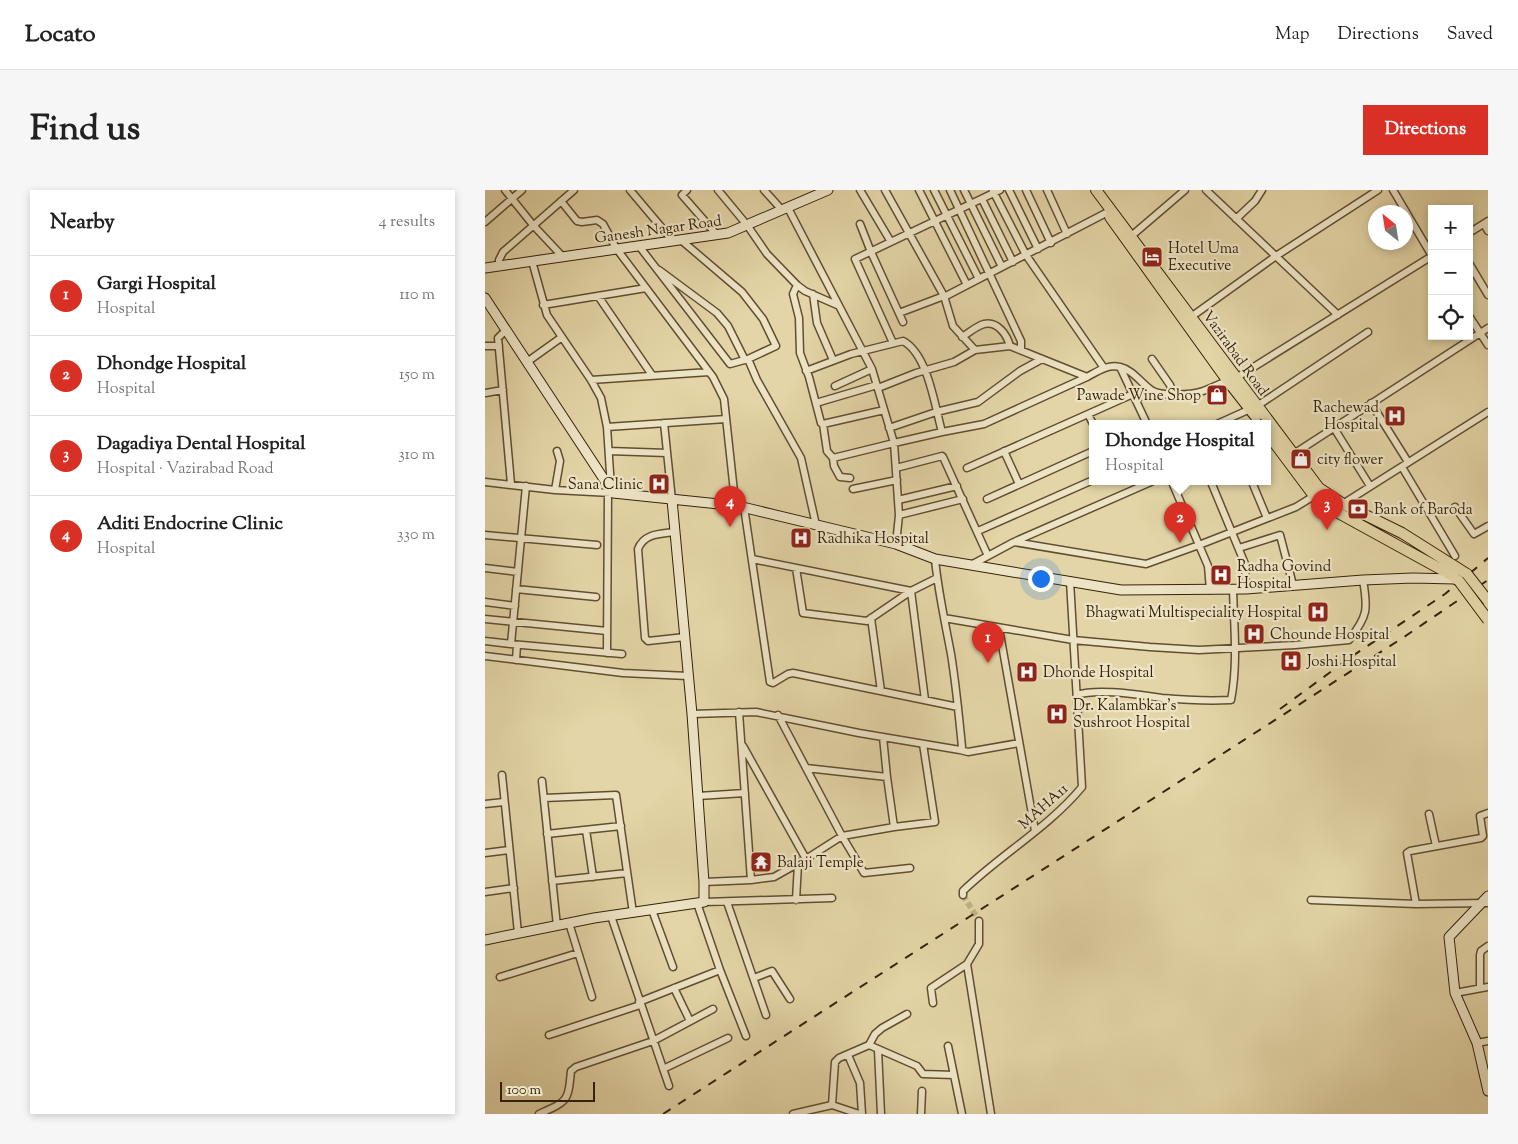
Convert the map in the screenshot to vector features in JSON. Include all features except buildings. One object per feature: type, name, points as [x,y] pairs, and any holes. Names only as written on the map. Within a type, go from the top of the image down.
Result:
[{"type":"main road","name":"Vazirabad Road","points":[[1088,190],[1129,238],[1191,317],[1231,379]]},
{"type":"main road","name":"Vazirabad Road","points":[[1096,190],[1231,379],[1264,420]]},
{"type":"main road","name":"Vazirabad Road","points":[[1253,407],[1259,420]]},
{"type":"main road","name":"Vazirabad Road","points":[[1271,429],[1293,455],[1318,493],[1402,533],[1467,574],[1488,601]]},
{"type":"main road","name":"Vazirabad Road","points":[[1271,438],[1334,511],[1457,580],[1488,620]]},
{"type":"street","points":[[505,190],[533,225],[563,257]]},
{"type":"street","points":[[485,222],[522,190]]},
{"type":"street","points":[[499,266],[499,260],[503,252],[574,190]]},
{"type":"street","points":[[718,190],[747,225],[767,254],[797,286],[837,305]]},
{"type":"street","points":[[765,190],[785,209],[872,369],[894,443],[899,500],[896,544]]},
{"type":"street","name":"Ganesh Nagar Road","points":[[485,268],[728,233],[785,209],[809,194],[828,190]]},
{"type":"street","points":[[860,190],[891,242]]},
{"type":"street","points":[[885,190],[944,296],[950,319],[962,337],[975,350]]},
{"type":"street","points":[[919,190],[967,285]]},
{"type":"street","points":[[934,190],[979,279]]},
{"type":"street","points":[[950,190],[1021,341],[1021,350]]},
{"type":"street","points":[[964,190],[1002,267]]},
{"type":"street","points":[[981,190],[1013,262]]},
{"type":"street","points":[[1009,190],[1038,249]]},
{"type":"street","points":[[1026,190],[1051,243]]},
{"type":"street","points":[[1047,190],[1067,234]]},
{"type":"street","points":[[1129,238],[1185,190]]},
{"type":"street","points":[[1206,190],[1337,314]]},
{"type":"street","points":[[1236,219],[1255,201],[1262,190]]},
{"type":"street","points":[[1191,317],[1276,256],[1378,190]]},
{"type":"street","points":[[1393,190],[1428,250]]},
{"type":"street","points":[[633,191],[677,241],[742,292],[763,318],[775,346],[747,359],[730,364],[639,246]]},
{"type":"street","points":[[893,343],[855,260],[856,258],[960,210],[995,191],[1026,255],[1104,368]]},
{"type":"street","points":[[682,192],[717,235]]},
{"type":"street","points":[[561,201],[577,221],[601,221],[616,248],[709,372],[724,399],[735,501],[741,507],[752,559],[770,682],[773,683],[793,672],[958,707]]},
{"type":"street","points":[[899,313],[967,285],[1106,213]]},
{"type":"street","points":[[1473,231],[1486,223],[1488,231]]},
{"type":"street","points":[[860,224],[903,322]]},
{"type":"street","points":[[967,468],[1134,396],[1204,390],[1231,379],[1428,258]]},
{"type":"street","points":[[532,261],[547,316],[591,380],[601,398],[607,427],[611,492],[607,653]]},
{"type":"street","points":[[654,266],[717,313],[728,326],[801,458],[816,525]]},
{"type":"street","points":[[1473,270],[1488,295]]},
{"type":"street","points":[[797,286],[793,291],[793,297],[799,318],[799,347],[821,423],[823,424],[827,451],[833,458],[833,466],[840,477],[850,478]]},
{"type":"street","points":[[543,305],[646,288]]},
{"type":"street","points":[[813,294],[817,323],[833,360]]},
{"type":"street","points":[[598,296],[652,375]]},
{"type":"street","points":[[485,298],[488,308],[506,330],[611,492]]},
{"type":"street","points":[[1473,322],[1488,345]]},
{"type":"street","points":[[962,337],[980,326],[990,324],[1002,330],[1010,346]]},
{"type":"street","points":[[1293,455],[1488,328]]},
{"type":"street","points":[[506,330],[498,337],[511,484]]},
{"type":"street","points":[[1230,420],[1253,407],[1368,332]]},
{"type":"street","points":[[527,362],[562,337]]},
{"type":"street","points":[[806,371],[863,350],[903,341],[915,353],[925,371],[942,432]]},
{"type":"street","points":[[485,346],[499,346]]},
{"type":"street","points":[[815,403],[878,386],[954,362],[975,350],[1010,346],[1087,377]]},
{"type":"street","points":[[889,428],[936,412],[978,402],[1020,371],[1042,359]]},
{"type":"street","points":[[1152,359],[1170,385],[1173,394]]},
{"type":"street","points":[[833,458],[984,424],[1104,368],[1114,366],[1128,370],[1157,393]]},
{"type":"street","points":[[1120,367],[1145,420]]},
{"type":"street","points":[[835,386],[872,369]]},
{"type":"street","points":[[591,380],[709,372]]},
{"type":"street","points":[[485,393],[503,390]]},
{"type":"street","points":[[1371,403],[1408,462]]},
{"type":"street","points":[[823,424],[884,410]]},
{"type":"street","points":[[1334,511],[1370,486],[1488,412]]},
{"type":"street","points":[[1089,414],[1091,420]]},
{"type":"street","points":[[607,427],[726,419]]},
{"type":"street","points":[[664,423],[692,714],[704,882],[701,903],[720,970],[746,1036]]},
{"type":"street","points":[[1334,428],[1370,486]]},
{"type":"street","points":[[555,490],[560,461],[557,451]]},
{"type":"street","points":[[609,451],[667,453]]},
{"type":"street","points":[[1004,451],[1019,484]]},
{"type":"street","points":[[987,499],[1089,452]]},
{"type":"street","points":[[896,468],[942,456],[988,556]]},
{"type":"street","points":[[1402,466],[1455,556]]},
{"type":"street","points":[[853,489],[897,480]]},
{"type":"street","points":[[485,482],[555,490],[611,492],[741,507],[896,544],[935,559],[1121,590],[1246,589],[1413,578],[1457,580]]},
{"type":"street","points":[[978,531],[1089,482]]},
{"type":"street","points":[[971,565],[1015,542],[1144,485]]},
{"type":"street","points":[[1173,485],[1208,566],[1210,590]]},
{"type":"street","points":[[1212,485],[1245,564],[1246,589]]},
{"type":"street","points":[[1253,485],[1267,518]]},
{"type":"street","points":[[516,660],[513,622],[526,486]]},
{"type":"street","points":[[899,500],[957,486]]},
{"type":"street","points":[[1015,542],[1147,564],[1296,507],[1318,493]]},
{"type":"street","points":[[899,515],[963,499]]},
{"type":"street","points":[[1455,507],[1474,534],[1488,526]]},
{"type":"street","points":[[675,532],[648,537],[640,543],[638,559],[641,598],[646,640],[685,637]]},
{"type":"street","points":[[485,535],[597,545]]},
{"type":"street","points":[[1239,548],[1279,535],[1282,538],[1293,585]]},
{"type":"street","points":[[752,559],[911,591]]},
{"type":"street","points":[[935,559],[958,707],[962,747],[960,750]]},
{"type":"street","points":[[485,568],[518,572]]},
{"type":"street","points":[[796,568],[803,613],[867,621],[911,591],[937,578]]},
{"type":"street","points":[[944,618],[1073,640],[1199,650],[1295,645],[1349,640],[1365,615],[1367,602],[1363,580]]},
{"type":"street","name":"MAHA11","points":[[963,895],[963,891],[976,878],[1035,831],[1082,787],[1070,581]]},
{"type":"street","points":[[516,589],[597,597]]},
{"type":"street","points":[[1077,695],[1099,693],[1192,700],[1231,700],[1235,681],[1233,589]]},
{"type":"street","points":[[911,591],[925,700]]},
{"type":"street","points":[[485,602],[515,606]]},
{"type":"street","points":[[871,618],[881,691]]},
{"type":"street","points":[[485,619],[607,631]]},
{"type":"street","points":[[999,628],[1035,831]]},
{"type":"street","points":[[485,641],[622,654]]},
{"type":"street","points":[[485,656],[623,673],[688,676]]},
{"type":"street","points":[[739,712],[751,880]]},
{"type":"street","points":[[692,714],[757,712],[967,752],[1019,743]]},
{"type":"street","points":[[778,715],[842,836],[864,873],[910,868]]},
{"type":"street","points":[[883,737],[895,827]]},
{"type":"street","points":[[741,743],[806,859]]},
{"type":"street","points":[[704,882],[775,877],[842,836],[935,822],[923,744]]},
{"type":"street","points":[[806,768],[887,777]]},
{"type":"street","points":[[502,775],[518,933]]},
{"type":"street","points":[[542,781],[557,926]]},
{"type":"street","points":[[698,796],[745,792]]},
{"type":"street","points":[[544,798],[615,794],[617,797],[633,913]]},
{"type":"street","points":[[485,804],[505,802]]},
{"type":"street","points":[[1416,904],[1406,854],[1410,851],[1481,838],[1483,836],[1480,816],[1488,813]]},
{"type":"street","points":[[1429,814],[1436,846]]},
{"type":"street","points":[[547,834],[621,826]]},
{"type":"street","points":[[586,830],[593,876]]},
{"type":"street","points":[[485,853],[509,850]]},
{"type":"street","points":[[796,900],[798,864]]},
{"type":"street","points":[[552,881],[627,873]]},
{"type":"street","points":[[485,892],[514,888]]},
{"type":"street","points":[[485,940],[569,923],[701,903],[832,898]]},
{"type":"street","points":[[1311,900],[1416,904],[1486,901]]},
{"type":"street","points":[[1486,901],[1449,937],[1455,993],[1477,1044],[1485,1068],[1488,1090]]},
{"type":"street","points":[[727,902],[766,1015]]},
{"type":"street","points":[[652,910],[673,967]]},
{"type":"street","points":[[611,916],[669,1086]]},
{"type":"street","points":[[933,1003],[931,988],[967,964],[979,944],[979,921]]},
{"type":"street","points":[[569,923],[592,997]]},
{"type":"street","points":[[1480,988],[1480,955],[1481,951],[1488,946]]},
{"type":"street","points":[[500,977],[578,953]]},
{"type":"street","points":[[967,964],[991,1114]]},
{"type":"street","points":[[549,1035],[640,1003],[720,970]]},
{"type":"street","points":[[753,978],[772,972],[790,999]]},
{"type":"street","points":[[1455,993],[1488,987]]},
{"type":"street","points":[[675,988],[690,1021]]},
{"type":"street","points":[[539,1114],[556,1107],[566,1099],[571,1071],[576,1067],[653,1041],[713,1009]]},
{"type":"street","points":[[832,1105],[835,1062],[839,1058],[869,1046],[875,1034],[882,1028],[907,1014]]},
{"type":"street","points":[[663,1069],[728,1038]]},
{"type":"street","points":[[1477,1044],[1488,1041]]},
{"type":"street","points":[[869,1046],[917,1066],[923,1074],[954,1075]]},
{"type":"street","points":[[948,1046],[962,1114]]},
{"type":"street","points":[[878,1050],[881,1114]]},
{"type":"street","points":[[793,1114],[832,1105],[847,1112],[860,1114],[860,1083],[848,1055]]},
{"type":"street","points":[[921,1114],[922,1091]]},
{"type":"tunnel","points":[[963,895],[979,921]]},
{"type":"railway","points":[[1280,709],[1351,657],[1445,594],[1488,558]]},
{"type":"railway","points":[[663,1114],[1404,637],[1488,580]]},
{"type":"place","name":"Hotel Uma Executive","points":[[1152,257]]},
{"type":"place","name":"Pawade Wine Shop","points":[[1217,395]]},
{"type":"place","name":"Rachewad Hospital","points":[[1395,416]]},
{"type":"place","name":"city flower","points":[[1301,459]]},
{"type":"place","name":"Sana Clinic","points":[[659,484]]},
{"type":"place","name":"Bank of Baroda","points":[[1358,509]]},
{"type":"place","name":"Aditi Endocrine Clinic","points":[[730,527]]},
{"type":"place","name":"Dagadiya Dental Hospital","points":[[1327,530]]},
{"type":"place","name":"Radhika Hospital","points":[[801,538]]},
{"type":"place","name":"Dhondge Hospital","points":[[1180,543]]},
{"type":"place","name":"Radha Govind Hospital","points":[[1221,575]]},
{"type":"place","name":"Bhagwati Multispeciality Hospital","points":[[1318,612]]},
{"type":"place","name":"Chounde Hospital","points":[[1254,634]]},
{"type":"place","name":"Joshi Hospital","points":[[1291,661]]},
{"type":"place","name":"Gargi Hospital","points":[[988,663]]},
{"type":"place","name":"Dhonde Hospital","points":[[1027,672]]},
{"type":"place","name":"Dr. Kalambkar's Sushroot Hospital","points":[[1057,714]]},
{"type":"place","name":"Balaji Temple","points":[[761,862]]}]
